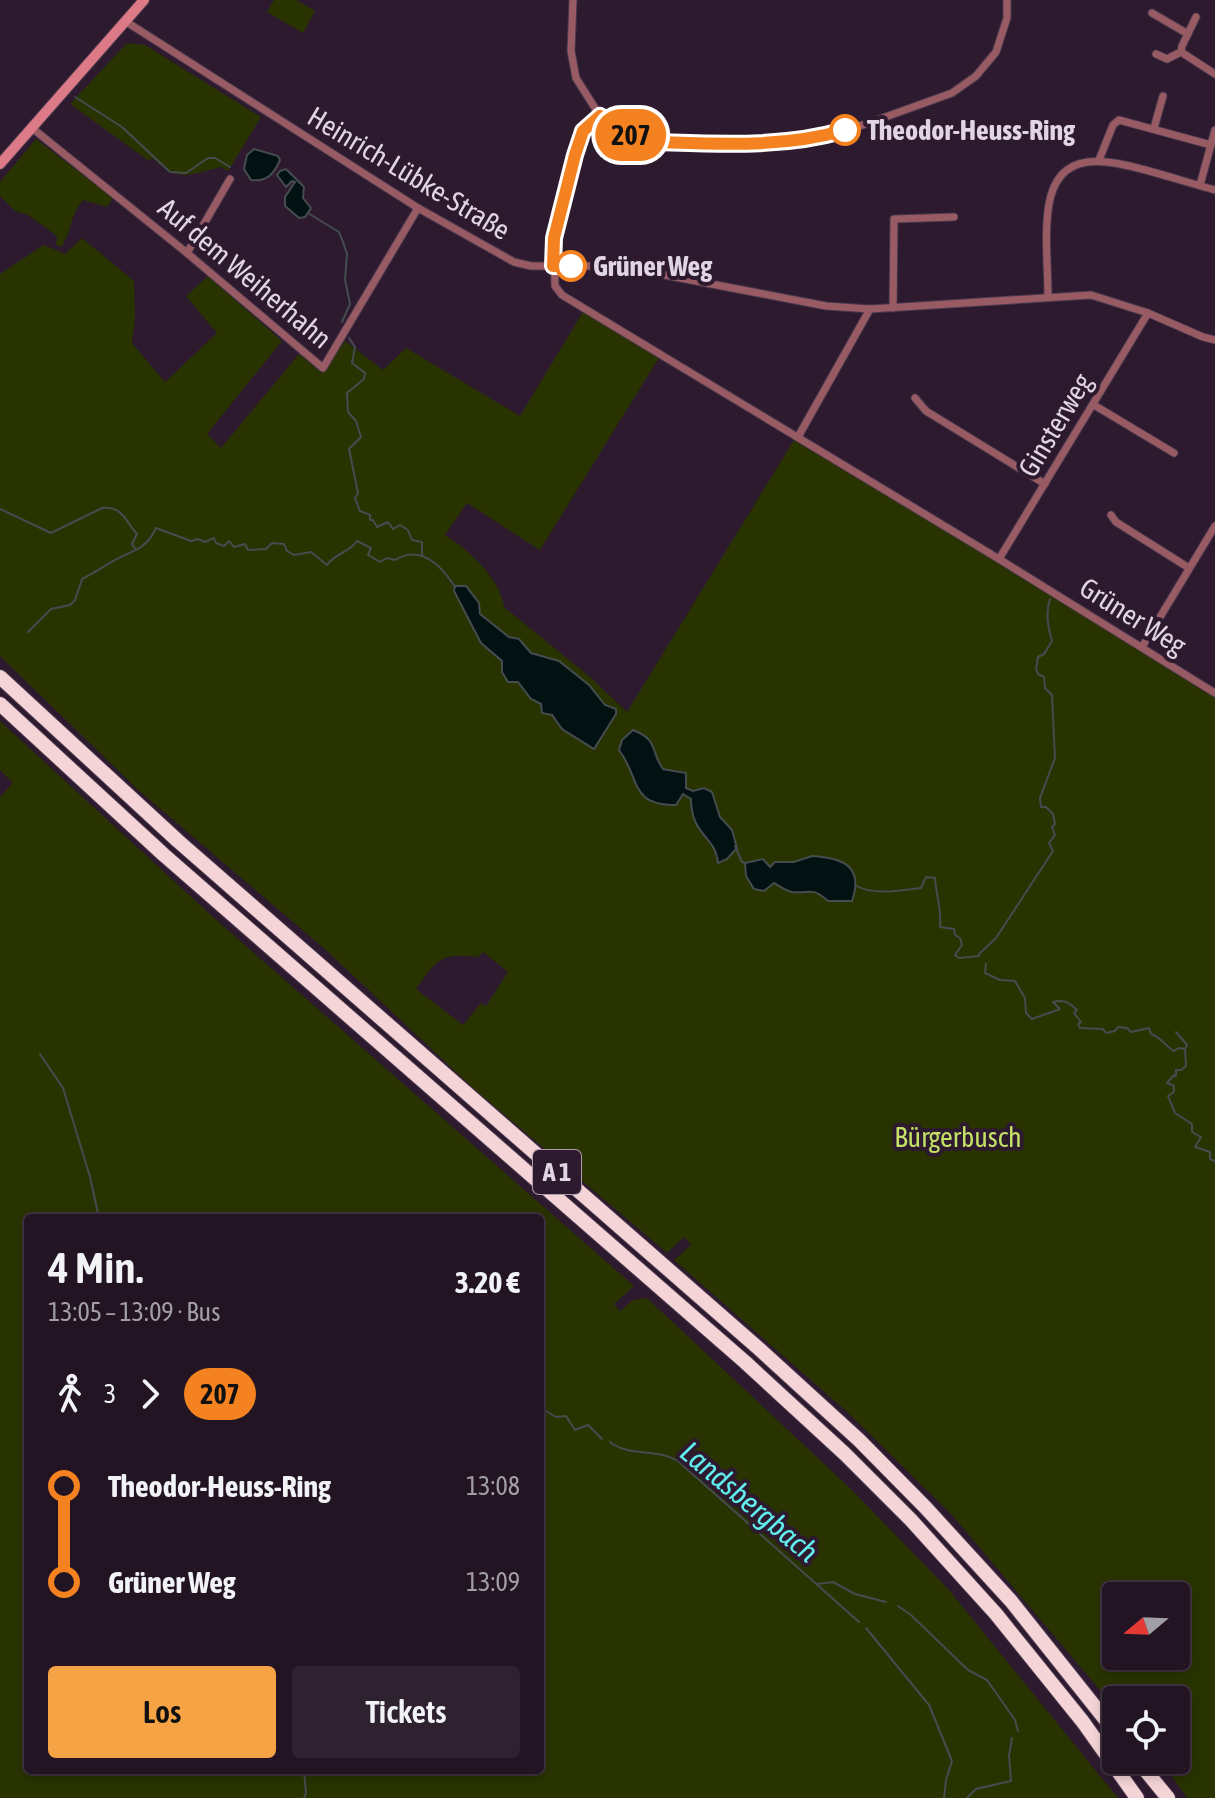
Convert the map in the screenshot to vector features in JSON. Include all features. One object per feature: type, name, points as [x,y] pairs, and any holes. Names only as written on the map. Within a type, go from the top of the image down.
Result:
[{"type":"highway","name":"A 1","points":[[0,677],[189,851],[735,1327],[859,1440],[937,1519],[1011,1601],[1102,1715]]},
{"type":"highway","name":"A 1","points":[[0,704],[164,855],[745,1362],[845,1454],[911,1520],[996,1614],[1083,1722],[1137,1798]]},
{"type":"highway","points":[[1148,1774],[1168,1798]]},
{"type":"main road","points":[[0,164],[144,0]]},
{"type":"street","points":[[573,0],[571,51],[576,78],[600,116],[639,139],[657,142],[774,143],[848,130],[952,93],[976,76],[996,52],[1007,18],[1007,0]]},
{"type":"street","points":[[1152,13],[1188,34]]},
{"type":"street","points":[[1156,54],[1167,59],[1181,52],[1196,17]]},
{"type":"street","name":"Heinrich-Lübke-Straße","points":[[125,21],[418,208],[514,262],[531,266],[618,266],[826,306],[870,309],[1091,295],[1148,313],[1215,340]]},
{"type":"street","points":[[1181,52],[1215,74]]},
{"type":"street","points":[[1154,128],[1163,96]]},
{"type":"street","points":[[553,266],[554,238],[575,155],[583,131],[600,116]]},
{"type":"street","points":[[1099,160],[1113,125],[1119,120],[1211,145]]},
{"type":"street","name":"Auf dem Weiherhahn","points":[[32,128],[323,368],[418,208]]},
{"type":"street","points":[[1200,185],[1215,130]]},
{"type":"street","points":[[1048,297],[1048,206],[1063,171],[1099,160],[1215,190]]},
{"type":"street","points":[[187,253],[230,179]]},
{"type":"street","points":[[893,308],[894,219],[954,217]]},
{"type":"street","name":"Grüner Weg","points":[[553,266],[555,286],[562,295],[1215,693]]},
{"type":"street","points":[[798,437],[870,309]]},
{"type":"street","name":"Ginsterweg","points":[[999,559],[1148,313]]},
{"type":"street","points":[[915,398],[926,411],[1045,484]]},
{"type":"street","points":[[1094,405],[1174,453]]},
{"type":"street","points":[[1111,515],[1116,522],[1189,568]]},
{"type":"street","points":[[1142,647],[1215,526]]},
{"type":"green space","points":[[274,0],[296,0],[315,11],[303,33],[267,12]]},
{"type":"green space","points":[[127,43],[145,45],[261,117],[228,171],[221,167],[184,175],[169,171],[152,158],[149,161],[70,104]]},
{"type":"green space","points":[[36,139],[113,198],[107,207],[83,200],[61,247],[56,245],[57,236],[28,215],[15,211],[0,196],[0,182]]},
{"type":"green space","name":"Bürgerbusch","points":[[82,238],[134,281],[132,343],[165,382],[217,333],[186,296],[208,276],[282,341],[207,434],[221,448],[299,354],[321,372],[345,341],[383,370],[406,348],[520,416],[583,312],[660,356],[540,550],[467,503],[445,535],[482,566],[497,586],[504,607],[590,677],[627,712],[796,437],[1215,696],[1215,1798],[1187,1798],[1170,1774],[1190,1774],[1190,1686],[1102,1686],[1102,1692],[952,1515],[845,1410],[674,1260],[691,1245],[684,1237],[667,1253],[473,1088],[327,951],[137,789],[0,656],[0,274],[44,245],[65,254]],"holes":[[[483,952],[508,972],[486,1006],[481,1003],[463,1025],[416,989],[429,971],[447,957],[478,957]]]},
{"type":"green space","points":[[0,721],[213,917],[634,1286],[614,1304],[620,1311],[633,1300],[647,1298],[852,1490],[949,1590],[1118,1798],[0,1798],[0,797],[13,783],[0,770]]},
{"type":"shaded area","points":[[254,149],[278,156],[280,160],[272,173],[261,180],[251,180],[244,169],[247,155]]},
{"type":"shaded area","points":[[286,169],[304,187],[303,198],[311,208],[305,217],[299,218],[285,206],[285,197],[295,182],[286,187],[277,175]]},
{"type":"shaded area","points":[[455,586],[466,586],[479,603],[480,614],[509,637],[519,639],[531,653],[559,661],[589,685],[605,705],[616,709],[616,714],[594,749],[562,729],[552,715],[542,713],[541,704],[531,699],[518,682],[508,682],[502,672],[502,661],[481,643],[454,591]]},
{"type":"shaded area","points":[[633,730],[647,738],[663,769],[686,773],[686,788],[693,791],[704,788],[712,792],[720,817],[732,830],[737,848],[727,859],[718,863],[713,847],[695,821],[691,799],[683,794],[676,805],[661,804],[643,795],[619,750],[622,740]]},
{"type":"shaded area","points":[[812,856],[833,859],[848,866],[855,879],[852,901],[828,901],[814,892],[789,891],[774,883],[764,891],[754,889],[746,876],[745,863],[763,859],[770,867],[775,862],[794,862]]},
{"type":"waterway","points":[[75,97],[122,127],[170,172],[186,173],[208,158],[215,158],[230,167]]},
{"type":"waterway","points":[[308,213],[339,232],[347,254],[345,280],[350,304],[342,322]]},
{"type":"waterway","points":[[349,338],[355,347],[352,363],[365,373],[364,379],[347,393],[348,412],[356,421],[361,437],[349,449],[358,493],[355,498],[360,511],[370,515],[370,520],[377,527],[388,522],[393,529],[400,525],[408,530],[412,540],[422,542],[422,555]]},
{"type":"waterway","points":[[0,509],[51,533],[102,508],[114,509],[123,515],[137,534],[132,544],[136,550]]},
{"type":"waterway","points":[[28,632],[51,609],[70,605],[75,600],[82,579],[142,546],[156,528],[191,541],[198,539],[205,542],[214,538],[216,543],[224,546],[229,541],[234,547],[245,544],[248,550],[266,549],[272,543],[284,544],[287,551],[294,555],[311,552],[327,565],[357,541],[371,548],[368,555],[380,562],[413,554],[430,559],[455,587]]},
{"type":"waterway","points":[[979,954],[996,938],[1053,851],[1049,843],[1055,835],[1053,814],[1046,807],[1041,807],[1040,798],[1055,758],[1052,695],[1045,688],[1044,677],[1036,669],[1038,657],[1044,654],[1052,641],[1048,620],[1050,599]]},
{"type":"waterway","points":[[735,846],[745,863]]},
{"type":"waterway","points":[[857,886],[872,891],[897,891],[921,888],[926,877],[935,878],[940,927],[954,929],[962,945],[955,955],[959,958],[979,956]]},
{"type":"waterway","points":[[986,964],[985,973],[1000,980],[1015,981],[1025,998],[1026,1013],[1032,1019],[1060,1009],[1053,1002],[1064,1001],[1077,1010],[1074,1013],[1081,1022],[1078,1024],[1080,1028],[1103,1029],[1106,1033],[1118,1027],[1131,1032],[1149,1028],[1151,1034],[1174,1051],[1185,1049],[1186,1066],[1176,1070],[1176,1076],[1167,1083],[1174,1086],[1174,1092],[1168,1096],[1175,1113],[1192,1124],[1192,1132],[1201,1137],[1195,1147],[1210,1152],[1210,1159],[1215,1161]]},
{"type":"waterway","points":[[1176,1032],[1187,1045],[1185,1049]]},
{"type":"waterway","points":[[40,1054],[63,1088],[98,1214]]},
{"type":"waterway","name":"Landsbergbach","points":[[544,1410],[556,1417],[566,1416],[575,1430],[588,1425],[602,1439]]},
{"type":"waterway","name":"Landsbergbach","points":[[610,1442],[617,1447],[678,1461],[859,1622]]},
{"type":"waterway","name":"Landsbergbach","points":[[817,1584],[833,1582],[855,1594],[886,1602]]},
{"type":"waterway","name":"Landsbergbach","points":[[898,1606],[968,1670],[987,1680],[1015,1720],[1018,1731]]},
{"type":"waterway","name":"Landsbergbach","points":[[866,1628],[929,1705],[952,1761],[944,1798]]},
{"type":"waterway","name":"Landsbergbach","points":[[967,1798],[976,1789],[1011,1781],[1009,1756],[1012,1738]]},
{"type":"waterway","points":[[304,1774],[304,1798]]},
{"type":"bus line","name":"207","points":[[571,266],[553,266],[554,238],[583,131],[600,116],[639,139],[657,142],[774,143],[815,138],[845,130]]},
{"type":"place","name":"Theodor-Heuss-Ring","points":[[845,130]]},
{"type":"place","name":"Grüner Weg","points":[[571,266]]}]
